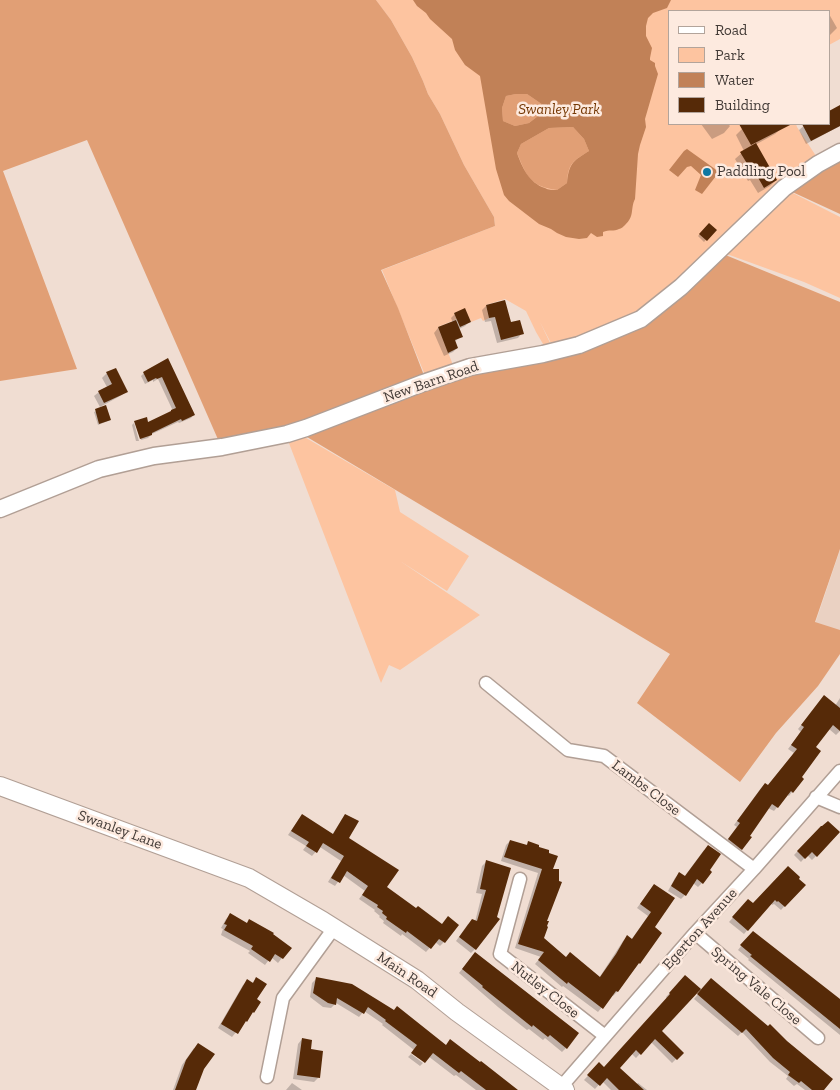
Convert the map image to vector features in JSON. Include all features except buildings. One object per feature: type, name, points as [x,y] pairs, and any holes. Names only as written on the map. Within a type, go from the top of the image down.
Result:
[{"type":"main road","name":"Swanley Lane","points":[[0,786],[241,875]]},
{"type":"main road","name":"Main Road","points":[[241,875],[334,928],[417,980],[457,1012],[563,1088]]},
{"type":"street","name":"New Barn Road","points":[[0,509],[99,469],[154,456],[222,447],[287,434],[470,367],[543,354],[579,345],[641,319],[681,286],[784,188],[818,164],[840,152]]},
{"type":"street","name":"Lambs Close","points":[[486,683],[568,750],[604,756],[754,869]]},
{"type":"street","name":"Egerton Avenue","points":[[563,1088],[605,1036],[840,771]]},
{"type":"street","points":[[816,797],[840,807]]},
{"type":"street","name":"Nutley Close","points":[[520,879],[500,954],[605,1036]]},
{"type":"street","points":[[267,1077],[283,998],[334,928]]},
{"type":"street","name":"Spring Vale Close","points":[[695,934],[818,1038]]},
{"type":"shaded area","points":[[0,0],[376,0],[391,20],[412,57],[428,94],[440,114],[464,165],[494,217],[495,226],[381,270],[425,378],[298,427],[220,444],[87,140],[3,171],[77,369],[0,381]]},
{"type":"shaded area","points":[[527,94],[543,105],[538,116],[529,123],[515,126],[503,121],[502,108],[506,96]]},
{"type":"shaded area","points":[[573,127],[584,139],[589,151],[572,163],[567,183],[557,190],[535,183],[527,174],[517,153],[521,144],[549,128]]},
{"type":"shaded area","points":[[840,157],[840,214],[788,190]]},
{"type":"shaded area","points":[[723,254],[840,302],[840,549],[815,622],[840,630],[840,654],[818,686],[776,733],[740,782],[637,703],[670,654],[302,434],[445,379],[612,337]]},
{"type":"shaded area","points":[[840,550],[840,631],[815,624]]},
{"type":"green space","name":"Swanley Park","points":[[376,0],[840,0],[840,39],[830,44],[830,10],[668,10],[668,125],[796,125],[816,156],[677,285],[635,317],[553,347],[540,322],[552,347],[546,349],[526,311],[505,299],[486,305],[489,318],[483,321],[481,318],[471,322],[465,309],[454,313],[457,319],[438,327],[453,365],[425,375],[382,270],[495,226],[494,217],[464,165],[440,114],[428,94],[412,57],[391,20]]},
{"type":"green space","points":[[787,190],[840,217],[840,298],[804,282],[724,253]]},
{"type":"green space","points":[[301,435],[395,490],[400,512],[469,556],[447,591],[400,561],[480,615],[400,670],[389,665],[381,683],[287,438]]},
{"type":"water","points":[[413,0],[671,0],[667,8],[653,13],[648,18],[646,26],[646,36],[652,48],[650,60],[655,63],[658,74],[645,119],[646,127],[638,154],[635,199],[630,219],[621,229],[603,232],[603,236],[597,237],[591,233],[587,238],[566,237],[539,224],[509,201],[504,195],[496,169],[480,76],[465,65],[455,50],[452,39]],"holes":[[[527,94],[543,105],[538,116],[529,123],[515,126],[503,121],[502,108],[506,96]],[[573,127],[584,139],[589,151],[573,163],[569,171],[567,183],[557,190],[539,186],[530,178],[521,164],[517,153],[521,144],[549,128]]]},
{"type":"water","name":"Paddling Pool","points":[[687,149],[718,173],[702,194],[695,190],[701,175],[691,166],[687,167],[678,177],[669,170]]},
{"type":"place","name":"Paddling Pool","points":[[707,172]]}]
